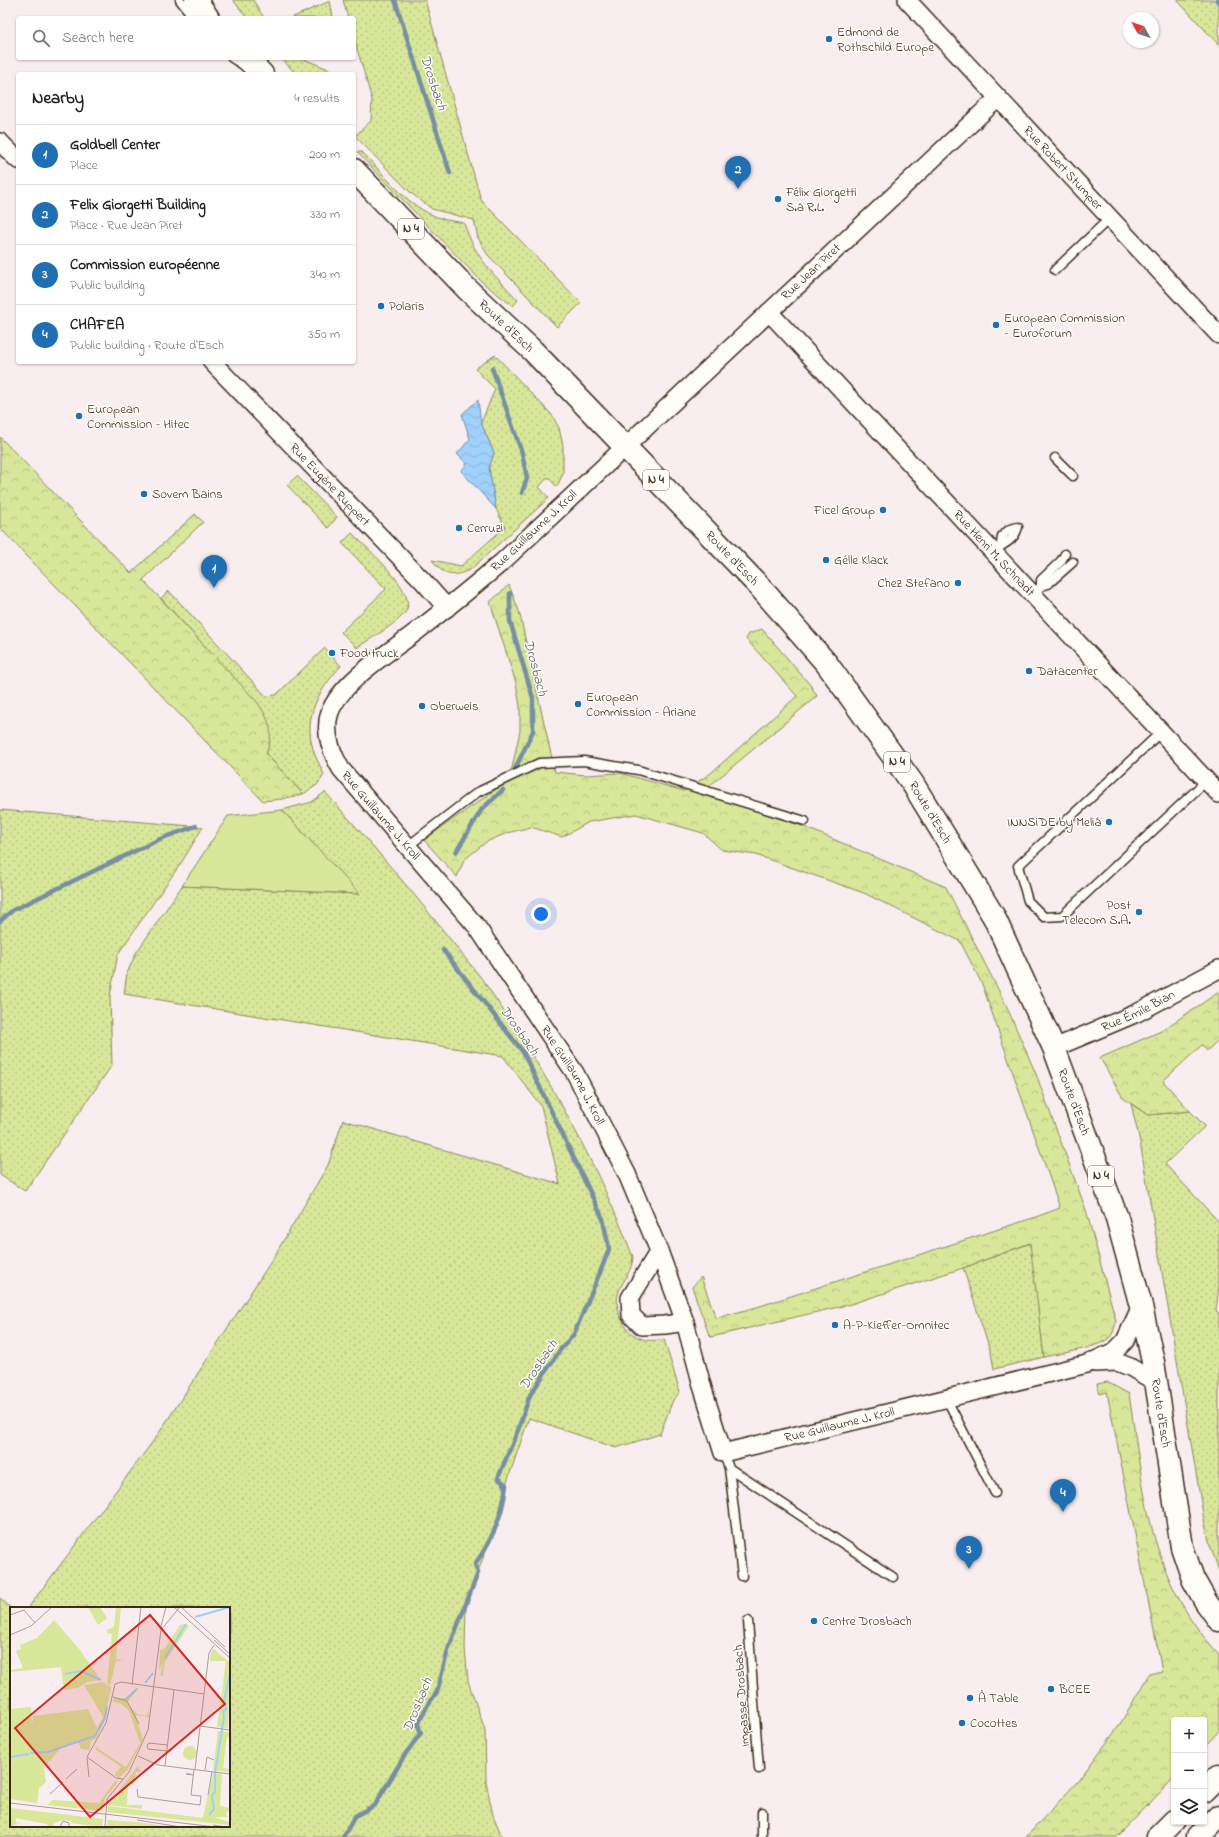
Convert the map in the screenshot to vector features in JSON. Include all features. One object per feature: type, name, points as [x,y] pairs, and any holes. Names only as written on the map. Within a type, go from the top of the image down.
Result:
[{"type":"main road","points":[[196,0],[207,16]]},
{"type":"main road","points":[[212,0],[224,16]]},
{"type":"main road","points":[[248,60],[260,72]]},
{"type":"main road","points":[[253,60],[261,72]]},
{"type":"main road","name":"Route d'Esch","points":[[356,172],[468,289],[532,351],[759,586],[827,664],[909,778],[994,917],[1054,1048],[1117,1218],[1141,1306],[1157,1383],[1182,1547],[1193,1578],[1206,1602],[1219,1620]]},
{"type":"main road","points":[[1206,1789],[1219,1776]]},
{"type":"main road","points":[[1198,1837],[1219,1816]]},
{"type":"main road","points":[[1158,1837],[1171,1824]]},
{"type":"street","name":"Rue Robert Stumper","points":[[907,0],[1219,335]]},
{"type":"street","name":"Rue Jean Piret","points":[[625,447],[998,98]]},
{"type":"street","points":[[0,142],[16,158]]},
{"type":"street","name":"Rue Henri M. Schnadt","points":[[769,312],[1037,590],[1161,732],[1219,794]]},
{"type":"street","name":"Rue Eugène Ruppert","points":[[214,364],[423,581],[447,608]]},
{"type":"street","name":"Rue Guillaume J. Kroll","points":[[625,447],[501,563],[447,608],[351,681],[330,711],[327,727],[329,742],[341,769],[477,927],[575,1073],[627,1174],[659,1251],[685,1322],[703,1389],[726,1460],[946,1398],[1087,1364],[1115,1352],[1125,1341],[1141,1306]]},
{"type":"street","name":"Rue Émile Bian","points":[[1054,1048],[1137,1013],[1219,969]]},
{"type":"street","points":[[659,1251],[630,1298],[631,1315],[642,1326],[685,1322]]},
{"type":"street","name":"Rue Guillaume J. Kroll","points":[[1087,1364],[1117,1362],[1130,1367],[1157,1383]]},
{"type":"lane","points":[[180,0],[192,16]]},
{"type":"lane","points":[[234,60],[258,72]]},
{"type":"lane","points":[[1054,270],[1110,218]]},
{"type":"lane","points":[[1055,458],[1073,476]]},
{"type":"lane","points":[[1037,590],[1041,580],[1061,561],[1065,554]]},
{"type":"lane","points":[[1037,590],[1048,584],[1073,562]]},
{"type":"lane","points":[[1161,732],[1018,866],[1028,901],[1044,916],[1062,916],[1206,781]]},
{"type":"lane","points":[[408,846],[478,792],[539,763],[584,761],[638,770],[805,820]]},
{"type":"lane","points":[[946,1398],[995,1493]]},
{"type":"lane","points":[[726,1460],[742,1576]]},
{"type":"lane","points":[[726,1460],[893,1577]]},
{"type":"lane","name":"Impasse Drosbach","points":[[748,1621],[759,1769]]},
{"type":"lane","points":[[762,1812],[762,1837]]},
{"type":"green space","points":[[233,0],[253,0],[263,16],[245,16]]},
{"type":"green space","points":[[343,0],[425,0],[481,200],[581,303],[557,327],[488,255],[478,238],[474,220],[432,209],[411,193],[356,137],[356,135],[371,121],[372,100],[356,45],[356,16],[347,16]]},
{"type":"green space","points":[[1177,0],[1219,0],[1219,45]]},
{"type":"green space","points":[[330,1],[333,16],[296,16]]},
{"type":"green space","points":[[283,60],[306,60],[336,72],[294,72]]},
{"type":"green space","points":[[357,152],[362,152],[397,190],[417,207],[443,219],[464,223],[480,257],[493,274],[518,300],[513,306],[483,283]]},
{"type":"green space","points":[[495,355],[552,415],[559,428],[563,446],[563,473],[557,487],[548,477],[539,487],[549,498],[470,570],[453,575],[448,574],[432,560],[461,566],[505,527],[496,509],[489,468],[494,453],[481,423],[495,389],[475,369]]},
{"type":"green space","points":[[0,437],[131,573],[195,514],[203,522],[143,580],[258,703],[266,716],[270,728],[270,740],[266,754],[303,794],[282,799],[263,801],[0,528]]},
{"type":"green space","points":[[297,476],[337,517],[328,528],[287,485]]},
{"type":"green space","points":[[352,533],[398,581],[408,602],[406,611],[397,621],[357,648],[341,632],[386,589],[342,543]]},
{"type":"green space","points":[[509,585],[519,611],[555,772],[586,775],[620,773],[684,791],[711,773],[797,696],[746,639],[749,634],[762,629],[811,686],[817,696],[701,793],[802,826],[946,887],[1006,1005],[1036,1074],[1086,1210],[1116,1321],[1115,1328],[1109,1338],[1087,1348],[1044,1357],[1030,1243],[963,1268],[851,1304],[711,1337],[709,1335],[692,1287],[701,1277],[716,1318],[757,1307],[1060,1208],[982,984],[960,941],[864,893],[756,855],[722,850],[703,833],[636,814],[589,822],[562,837],[531,827],[507,833],[486,842],[464,860],[457,877],[424,840],[502,785],[512,768],[520,731],[520,706],[516,683],[490,602]]},
{"type":"green space","points":[[169,591],[266,696],[276,695],[325,648],[341,666],[320,694],[312,715],[310,737],[314,752],[324,775],[317,785],[303,794],[266,754],[270,734],[264,713],[161,598]]},
{"type":"green space","points":[[325,792],[375,848],[439,925],[482,980],[532,1055],[570,1120],[604,1188],[633,1257],[628,1275],[617,1297],[617,1304],[624,1325],[634,1335],[640,1338],[646,1340],[664,1339],[680,1392],[673,1400],[660,1434],[616,1448],[529,1418],[506,1485],[504,1502],[466,1603],[465,1648],[468,1681],[485,1730],[486,1782],[493,1815],[502,1837],[0,1837],[0,1598],[10,1607],[10,1827],[230,1827],[230,1607],[29,1607],[157,1436],[272,1260],[328,1165],[343,1120],[560,1184],[541,1106],[503,1056],[124,994],[127,973],[136,953],[182,886],[359,894],[282,810],[312,802]]},
{"type":"green space","points":[[0,810],[203,827],[183,860],[118,954],[110,996],[112,1065],[25,1191],[0,1175]]},
{"type":"green space","points":[[282,810],[360,894],[182,886],[228,816]]},
{"type":"green space","points":[[1219,992],[1219,1039],[1207,1051],[1202,1045],[1163,1081],[1190,1111],[1148,1115],[1123,1098],[1100,1058],[1161,1031]]},
{"type":"green space","points":[[1131,1104],[1148,1115],[1190,1111],[1205,1126],[1165,1164],[1219,1222],[1219,1286],[1216,1311],[1219,1313],[1219,1571],[1210,1545],[1204,1520],[1140,1142]]},
{"type":"green space","points":[[1031,1243],[1044,1357],[994,1369],[991,1353],[963,1268]]},
{"type":"green space","points":[[1107,1382],[1129,1394],[1145,1499],[1163,1564],[1177,1595],[1195,1625],[1219,1654],[1219,1731],[1207,1744],[1207,1717],[1171,1717],[1171,1781],[1117,1837],[1026,1837],[1078,1781],[1119,1726],[1149,1674],[1162,1671],[1107,1392],[1100,1394],[1097,1384]]},
{"type":"water","points":[[478,400],[481,423],[494,453],[489,468],[496,509],[461,471],[467,464],[457,454],[470,439],[462,414]]},
{"type":"waterway","name":"Drosbach","points":[[395,0],[450,173]]},
{"type":"waterway","name":"Drosbach","points":[[492,368],[522,453],[527,478],[522,493]]},
{"type":"waterway","name":"Drosbach","points":[[510,593],[510,621],[533,698],[533,731],[515,769]]},
{"type":"waterway","name":"Drosbach","points":[[456,852],[482,809],[503,790]]},
{"type":"waterway","points":[[0,921],[13,910],[160,839],[196,826]]},
{"type":"waterway","name":"Drosbach","points":[[343,1837],[355,1816],[375,1805],[406,1753],[421,1733],[418,1725],[427,1706],[437,1692],[448,1650],[478,1573],[475,1564],[487,1546],[496,1526],[505,1495],[506,1485],[498,1478],[518,1430],[530,1395],[560,1350],[574,1334],[609,1249],[603,1219],[523,1052],[443,950]]},
{"type":"place","name":"Edmond de Rothschild Europe","points":[[829,39]]},
{"type":"place","name":"Felix Giorgetti Building","points":[[738,189]]},
{"type":"place","name":"Félix Giorgetti S.à R.L.","points":[[778,199]]},
{"type":"place","name":"Polaris","points":[[381,306]]},
{"type":"place","name":"European Commission - Euroforum","points":[[996,325]]},
{"type":"place","name":"European Commission - Hitec","points":[[79,416]]},
{"type":"place","name":"Sovem Bains","points":[[144,494]]},
{"type":"place","name":"Ficel Group","points":[[883,510]]},
{"type":"place","name":"Cerruzi","points":[[459,528]]},
{"type":"place","name":"Gélle Klack","points":[[826,560]]},
{"type":"place","name":"Chez Stefano","points":[[958,583]]},
{"type":"place","name":"Goldbell Center","points":[[214,588]]},
{"type":"place","name":"Food truck","points":[[332,653]]},
{"type":"place","name":"Datacenter","points":[[1029,671]]},
{"type":"place","name":"European Commission - Ariane","points":[[578,704]]},
{"type":"place","name":"Oberweis","points":[[422,706]]},
{"type":"place","name":"INNSiDE by Meliá","points":[[1109,822]]},
{"type":"place","name":"Post Telecom S.A.","points":[[1139,912]]},
{"type":"place","name":"A-P-Kieffer-Omnitec","points":[[835,1325]]},
{"type":"place","name":"CHAFEA","points":[[1063,1512]]},
{"type":"place","name":"Commission européenne","points":[[969,1569]]},
{"type":"place","name":"Centre Drosbach","points":[[814,1621]]},
{"type":"place","name":"BCEE","points":[[1051,1689]]},
{"type":"place","name":"À Table","points":[[970,1698]]},
{"type":"place","name":"Cocottes","points":[[962,1723]]}]
